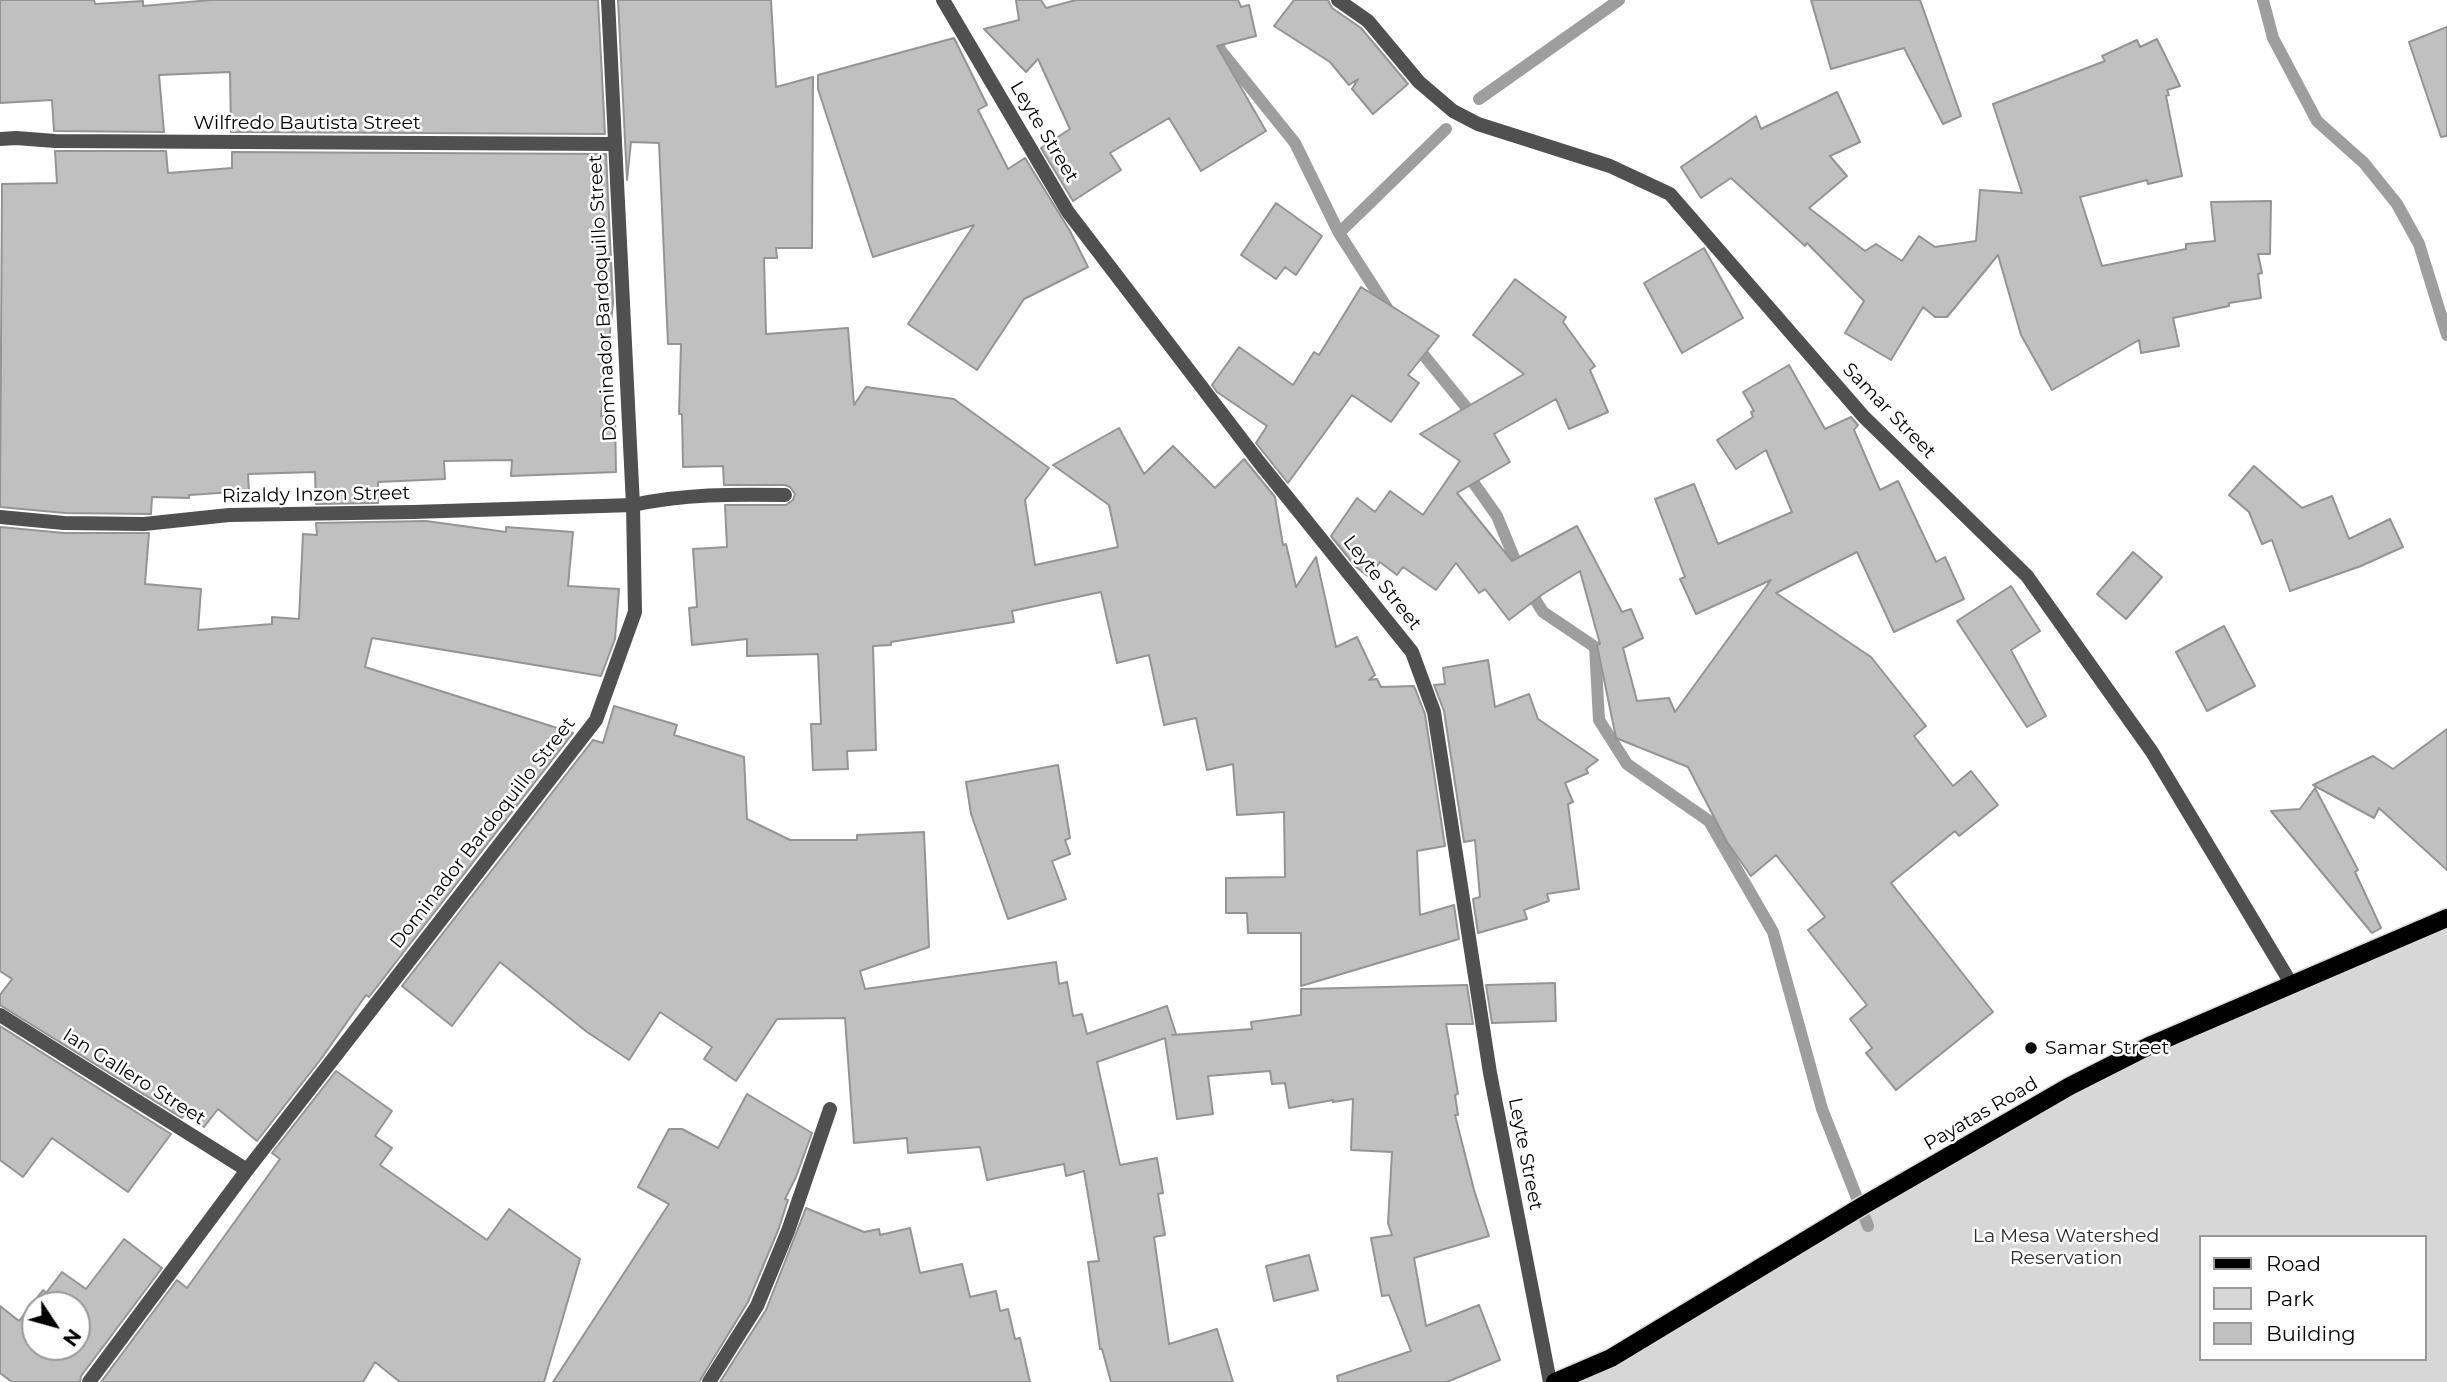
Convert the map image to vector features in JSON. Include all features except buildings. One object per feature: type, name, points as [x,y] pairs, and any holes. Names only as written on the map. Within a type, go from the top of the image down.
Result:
[{"type":"main road","name":"Payatas Road","points":[[1555,1382],[1611,1359],[1864,1205],[2070,1086],[2149,1046],[2447,918]]},
{"type":"street","name":"Dominador Bardoquillo Street","points":[[89,1382],[247,1170],[596,720],[635,612],[633,505],[608,0]]},
{"type":"street","name":"Leyte Street","points":[[943,0],[1068,212],[1259,462],[1412,652],[1434,712],[1490,1073],[1549,1382]]},
{"type":"street","name":"Samar Street","points":[[1338,0],[1368,21],[1419,82],[1452,111],[1478,124],[1610,166],[1670,194],[1864,417],[2027,576],[2152,752],[2292,985]]},
{"type":"street","name":"Wilfredo Bautista Street","points":[[0,139],[55,142],[614,144]]},
{"type":"street","name":"Rizaldy Inzon Street","points":[[0,517],[64,523],[144,524],[229,515],[400,513],[633,505],[661,499],[729,494],[785,495]]},
{"type":"street","name":"Ian Gallero Street","points":[[0,1015],[247,1170]]},
{"type":"street","points":[[709,1382],[757,1307],[788,1231],[830,1109]]},
{"type":"green space","name":"La Mesa Watershed Reservation","points":[[2447,918],[2447,1382],[1555,1382],[2104,1070]]},
{"type":"waterway","points":[[1207,0],[1208,22],[1221,51],[1295,143],[1339,233],[1391,314]]},
{"type":"waterway","points":[[1479,99],[1619,0]]},
{"type":"waterway","points":[[2263,0],[2273,38],[2317,121],[2364,163],[2397,204],[2419,244],[2447,335]]},
{"type":"waterway","points":[[1339,233],[1446,129]]},
{"type":"waterway","points":[[1413,342],[1466,407],[1467,424]]},
{"type":"waterway","points":[[1471,467],[1473,482],[1497,516],[1524,582],[1543,612],[1595,647],[1599,720],[1627,764],[1709,821],[1773,932],[1822,1109],[1868,1226]]},
{"type":"place","name":"Samar Street","points":[[2031,1048]]}]
